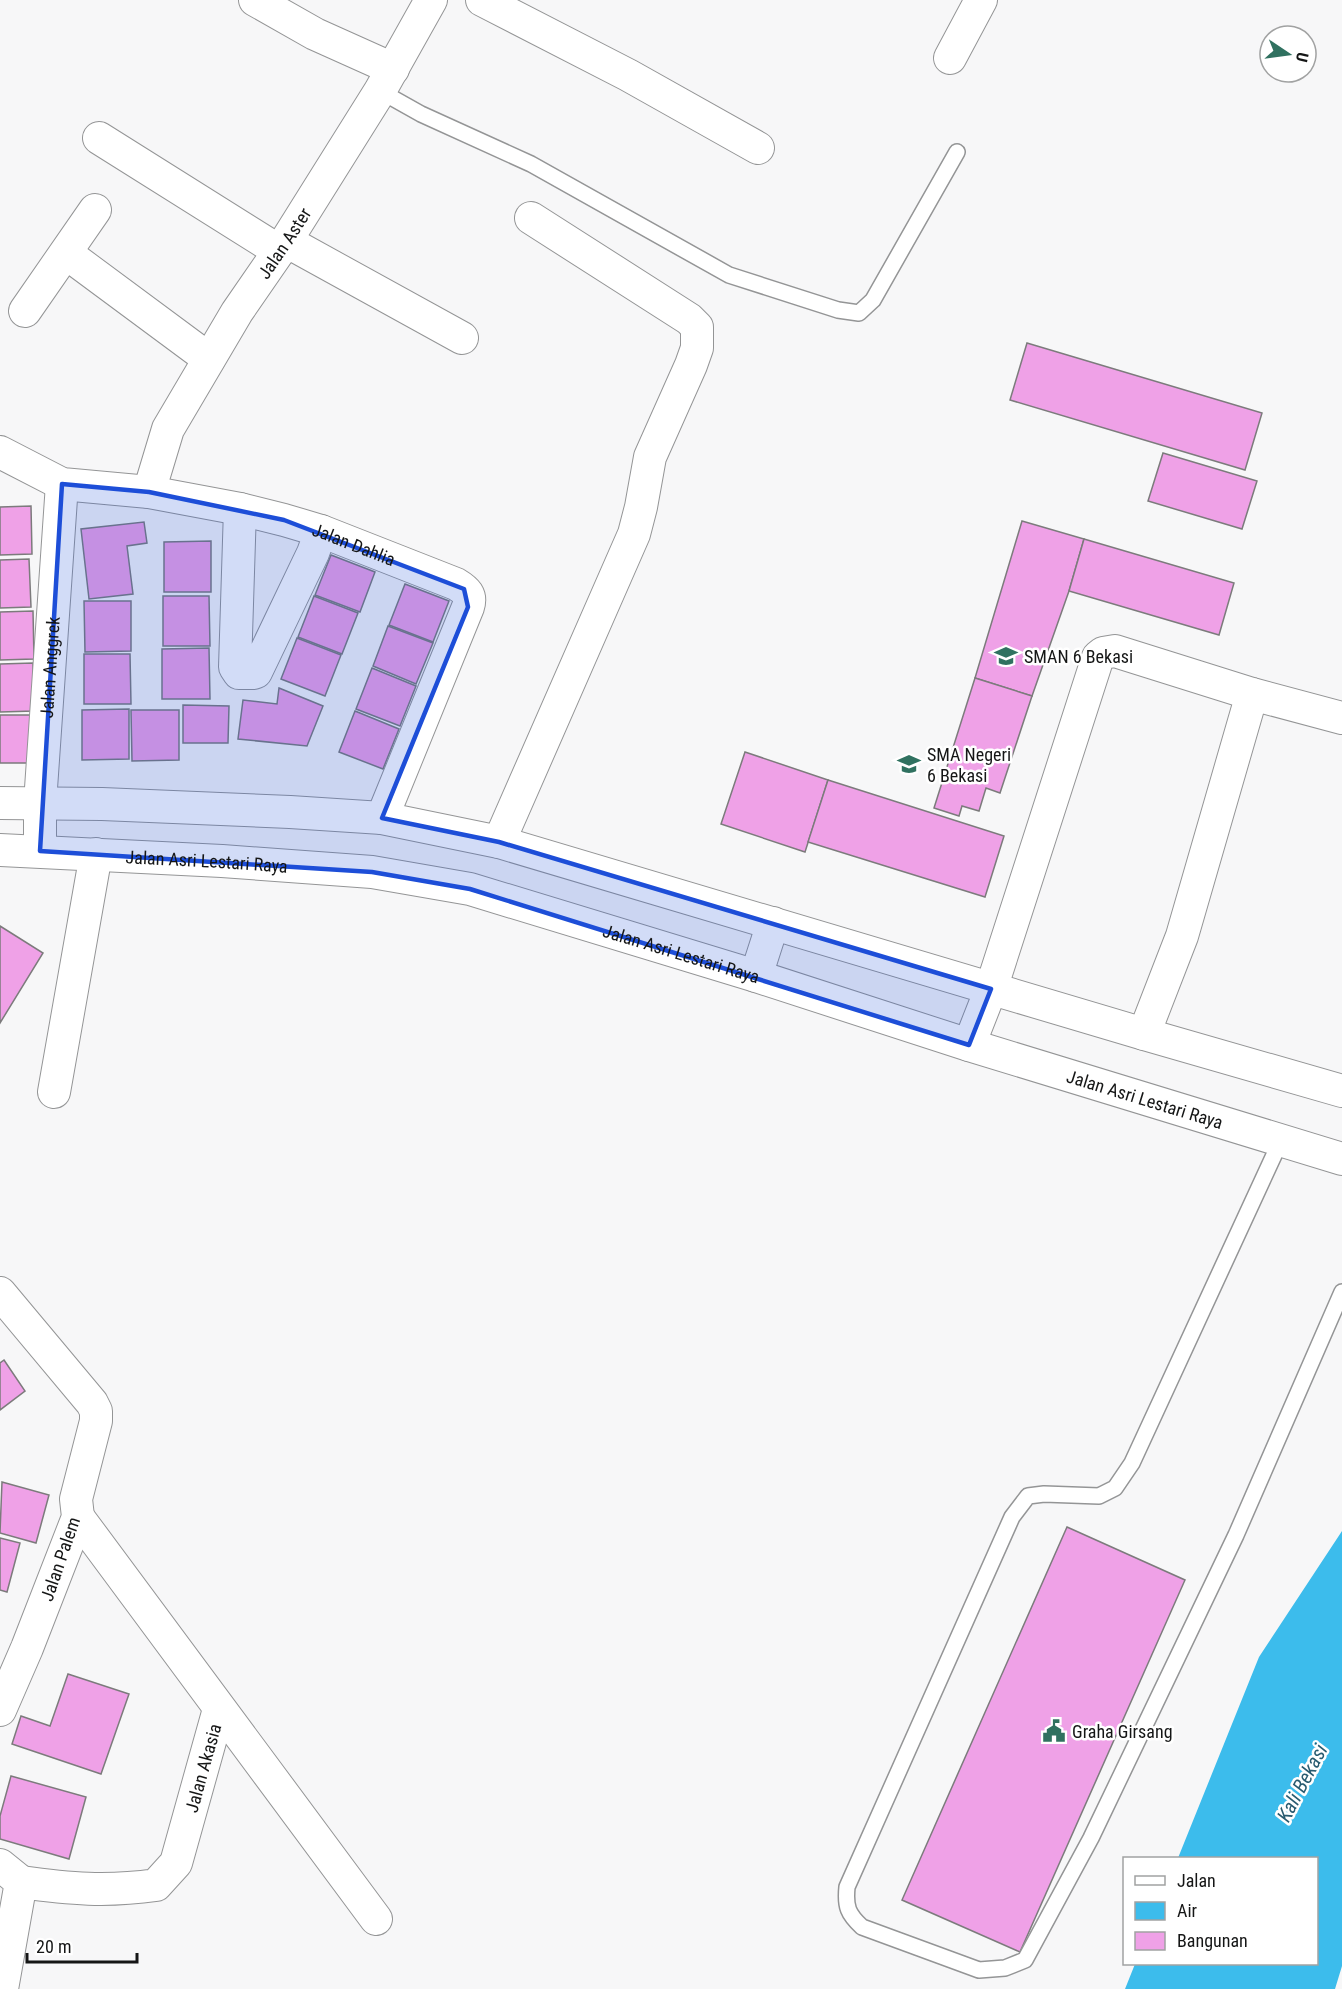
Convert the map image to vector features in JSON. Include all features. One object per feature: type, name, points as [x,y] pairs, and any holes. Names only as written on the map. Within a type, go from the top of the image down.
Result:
[{"type":"street","points":[[255,0],[315,34],[387,80]]},
{"type":"street","name":"Jalan Aster","points":[[149,492],[168,429],[237,312],[282,246],[387,80],[431,0]]},
{"type":"street","points":[[482,0],[628,75],[758,148]]},
{"type":"street","points":[[950,58],[981,0]]},
{"type":"street","points":[[99,138],[282,246],[462,338]]},
{"type":"street","points":[[25,311],[96,210]]},
{"type":"street","points":[[499,842],[634,534],[650,457],[692,365],[698,336],[697,327],[689,319],[531,218]]},
{"type":"street","points":[[66,253],[209,359]]},
{"type":"street","name":"Jalan Dahlia","points":[[0,452],[62,484],[149,492],[240,509],[321,531],[456,584],[469,594],[468,607],[382,818]]},
{"type":"street","name":"Jalan Anggrek","points":[[40,851],[40,803],[62,484]]},
{"type":"street","points":[[240,509],[235,667],[239,673],[256,672],[313,553],[321,531]]},
{"type":"street","points":[[969,1045],[991,989],[1098,657],[1103,653],[1115,651],[1252,694],[1342,718]]},
{"type":"street","points":[[1144,1034],[1182,936],[1252,694]]},
{"type":"street","points":[[0,803],[102,804],[382,818],[499,842],[1342,1091]]},
{"type":"street","points":[[222,861],[224,809]]},
{"type":"street","name":"Jalan Asri Lestari Raya","points":[[0,850],[222,861],[372,872],[470,889],[1342,1159]]},
{"type":"street","points":[[54,1092],[96,854]]},
{"type":"street","points":[[756,976],[773,923]]},
{"type":"street","name":"Jalan Palem","points":[[0,1293],[92,1403],[96,1411],[96,1421],[76,1499],[78,1516],[27,1648],[0,1710]]},
{"type":"street","name":"Jalan Akasia","points":[[10,1873],[67,1889],[121,1890],[156,1885],[176,1863],[219,1709],[78,1516]]},
{"type":"street","points":[[219,1709],[376,1919]]},
{"type":"street","points":[[2,1989],[10,1873]]},
{"type":"lane","points":[[387,80],[421,114],[531,164],[729,275],[838,310],[858,313],[873,300],[957,152]]},
{"type":"lane","points":[[1281,1140],[1132,1463],[1115,1488],[1099,1496],[1044,1494],[1028,1496],[1012,1517],[847,1887],[846,1900],[850,1916],[862,1928],[979,1970],[1005,1968],[1025,1960],[1091,1838],[1236,1535],[1342,1292]]},
{"type":"highlighted area","points":[[62,484],[149,492],[284,520],[464,589],[468,607],[382,818],[499,842],[991,989],[969,1045],[470,889],[372,872],[40,851]]},
{"type":"water","name":"Kali Bekasi","points":[[1342,1531],[1342,1966],[1335,1989],[1125,1989],[1135,1965],[1318,1965],[1318,1857],[1178,1857],[1259,1657]]},
{"type":"building","points":[[1027,343],[1262,413],[1245,470],[1010,400]]},
{"type":"building","points":[[1163,453],[1257,481],[1242,529],[1148,501]]},
{"type":"building","points":[[31,506],[32,554],[0,555],[0,507]]},
{"type":"building","points":[[1022,521],[1084,539],[1069,591],[1032,696],[975,678]]},
{"type":"building","points":[[144,522],[147,543],[127,546],[133,594],[89,599],[81,529]]},
{"type":"building","points":[[1084,539],[1234,583],[1219,635],[1069,591]]},
{"type":"building","points":[[211,541],[211,592],[164,592],[164,542]]},
{"type":"building","points":[[331,555],[375,572],[360,612],[315,595]]},
{"type":"building","points":[[29,559],[31,607],[0,608],[0,560]]},
{"type":"building","points":[[405,584],[449,601],[433,642],[389,625]]},
{"type":"building","points":[[163,596],[209,596],[210,646],[163,646]]},
{"type":"building","points":[[314,596],[358,613],[342,654],[298,637]]},
{"type":"building","points":[[84,601],[131,601],[131,651],[85,652]]},
{"type":"building","points":[[33,611],[34,659],[0,660],[0,612]]},
{"type":"building","points":[[388,626],[433,643],[416,684],[373,666]]},
{"type":"building","points":[[297,638],[341,655],[325,696],[281,679]]},
{"type":"building","points":[[209,648],[210,699],[162,699],[162,649]]},
{"type":"building","points":[[84,654],[130,654],[131,704],[84,704]]},
{"type":"building","points":[[33,663],[34,711],[0,712],[0,664]]},
{"type":"building","points":[[372,668],[416,686],[400,726],[356,709]]},
{"type":"building","points":[[975,678],[1032,696],[1000,793],[986,788],[979,811],[962,806],[959,816],[934,808]]},
{"type":"building","points":[[279,688],[323,706],[307,746],[238,739],[243,700],[277,704]]},
{"type":"building","points":[[183,705],[229,706],[228,743],[183,743]]},
{"type":"building","points":[[129,709],[129,759],[82,760],[82,710]]},
{"type":"building","points":[[131,710],[179,710],[179,760],[132,761]]},
{"type":"building","points":[[355,711],[399,729],[383,769],[339,752]]},
{"type":"building","points":[[0,715],[34,715],[35,763],[0,763]]},
{"type":"building","points":[[745,752],[828,780],[805,852],[721,824]]},
{"type":"building","points":[[828,780],[1004,836],[985,897],[808,842]]},
{"type":"building","points":[[0,926],[43,953],[0,1023]]},
{"type":"building","points":[[4,1360],[25,1391],[0,1410],[0,1363]]},
{"type":"building","points":[[2,1482],[49,1495],[36,1543],[0,1533]]},
{"type":"building","points":[[1067,1527],[1185,1580],[1020,1952],[902,1900]]},
{"type":"building","points":[[0,1538],[20,1543],[7,1592],[0,1590]]},
{"type":"building","points":[[68,1674],[129,1694],[101,1774],[12,1744],[21,1716],[50,1726]]},
{"type":"building","points":[[11,1776],[86,1797],[69,1859],[0,1839],[0,1816]]},
{"type":"place","name":"SMAN 6 Bekasi","points":[[1006,656]]},
{"type":"place","name":"SMA Negeri 6 Bekasi","points":[[909,764]]},
{"type":"place","name":"Graha Girsang","points":[[1054,1731]]}]
